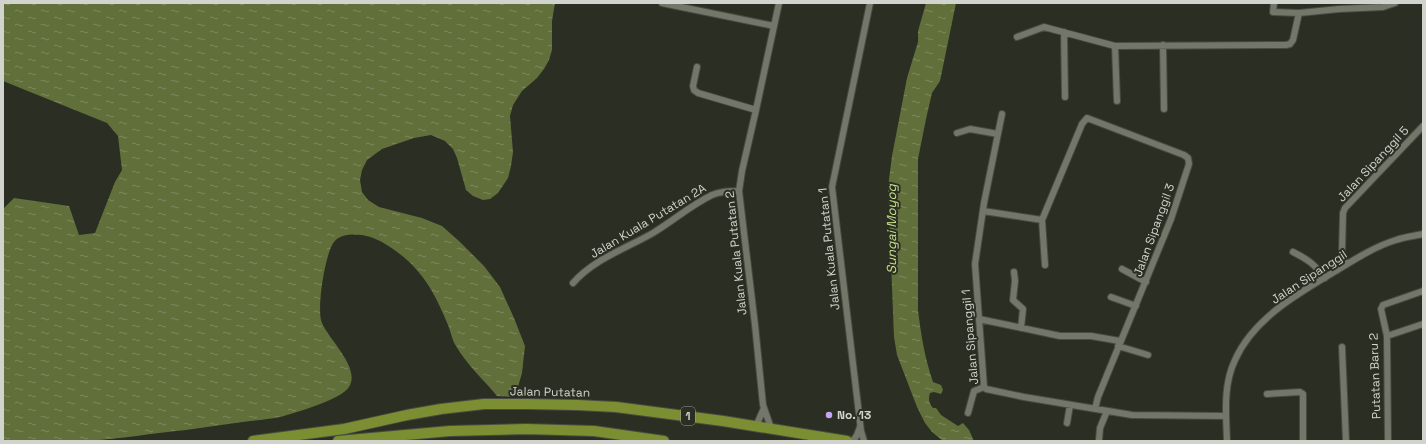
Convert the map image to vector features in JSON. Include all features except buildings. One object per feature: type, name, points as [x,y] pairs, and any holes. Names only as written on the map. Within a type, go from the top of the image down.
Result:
[{"type":"highway","name":"Jalan Putatan","points":[[253,441],[298,438],[425,411],[484,404],[577,404],[610,407],[771,428],[847,441]]},
{"type":"highway","points":[[338,441],[421,433],[526,429],[594,431],[664,441]]},
{"type":"street","points":[[662,3],[774,26]]},
{"type":"street","name":"Jalan Kuala Putatan 2","points":[[771,428],[764,408],[756,324],[739,191],[742,171],[779,3]]},
{"type":"street","name":"Jalan Kuala Putatan 1","points":[[864,441],[832,187],[870,3]]},
{"type":"street","points":[[1274,3],[1273,12],[1299,13],[1383,7],[1395,3]]},
{"type":"street","points":[[1017,37],[1044,27],[1115,46],[1286,46],[1293,40],[1299,13]]},
{"type":"street","points":[[1064,32],[1065,97]]},
{"type":"street","points":[[1163,45],[1164,109]]},
{"type":"street","points":[[1115,46],[1117,101]]},
{"type":"street","points":[[697,67],[693,86],[694,90],[698,93],[756,110]]},
{"type":"street","name":"Jalan Sipanggil 1","points":[[1002,114],[983,211],[975,264],[984,387],[986,389],[1009,394],[1132,415],[1226,416]]},
{"type":"street","name":"Jalan Sipanggil 3","points":[[1042,220],[1082,124],[1087,118],[1184,155],[1188,158],[1189,164],[1174,212],[1098,397],[1096,409]]},
{"type":"street","name":"Jalan Sipanggil 5","points":[[1346,265],[1342,252],[1343,213],[1347,204],[1423,126]]},
{"type":"street","points":[[957,133],[970,129],[998,134]]},
{"type":"street","name":"Jalan Kuala Putatan 2A","points":[[573,283],[587,270],[655,232],[704,200],[720,192],[739,191]]},
{"type":"street","points":[[983,211],[1042,220],[1045,265]]},
{"type":"street","name":"Jalan Sipanggil","points":[[1227,441],[1226,416],[1229,375],[1234,360],[1242,345],[1258,327],[1278,309],[1364,254],[1396,240],[1423,234]]},
{"type":"street","points":[[1293,252],[1315,265],[1325,278]]},
{"type":"street","points":[[1122,270],[1146,282]]},
{"type":"street","points":[[1014,272],[1015,281],[1013,300],[1022,309],[1021,328]]},
{"type":"street","name":"Putatan Baru 2","points":[[1388,441],[1387,336],[1381,309],[1382,307],[1423,291]]},
{"type":"street","points":[[1111,297],[1136,306]]},
{"type":"street","points":[[979,320],[1060,336],[1091,336],[1119,344],[1148,355]]},
{"type":"street","points":[[1387,336],[1423,324]]},
{"type":"street","points":[[1342,347],[1346,441]]},
{"type":"street","points":[[968,413],[974,391],[984,387]]},
{"type":"street","points":[[1268,394],[1300,392],[1303,394],[1303,441]]},
{"type":"street","points":[[1067,423],[1070,405]]},
{"type":"street","name":"Jalan Kuala Putatan 2","points":[[756,426],[764,408]]},
{"type":"street","points":[[1099,440],[1100,428],[1107,411]]},
{"type":"street","points":[[853,441],[861,424]]},
{"type":"water","points":[[3,3],[555,3],[552,21],[552,50],[549,60],[537,78],[522,91],[513,105],[510,116],[513,152],[511,166],[508,178],[498,193],[490,199],[483,200],[473,196],[466,190],[453,149],[445,141],[431,135],[414,138],[382,149],[367,160],[362,170],[360,180],[362,192],[368,200],[379,207],[422,218],[442,226],[484,266],[500,287],[525,346],[522,373],[515,397],[497,396],[465,360],[455,344],[433,292],[420,273],[412,265],[393,249],[378,240],[362,235],[351,235],[340,237],[334,242],[331,248],[327,258],[322,282],[320,307],[320,317],[322,323],[343,354],[351,371],[352,379],[345,392],[318,405],[269,419],[112,439],[56,442],[3,441],[3,209],[14,198],[69,206],[79,235],[95,233],[115,182],[122,170],[118,136],[107,123],[3,81]]},
{"type":"water","name":"Sungai Moyog","points":[[926,3],[956,3],[940,81],[932,93],[918,159],[918,310],[920,329],[933,382],[941,385],[943,390],[941,394],[934,392],[930,393],[930,403],[941,415],[958,426],[963,423],[969,430],[974,441],[943,441],[932,432],[925,423],[917,407],[897,355],[894,337],[888,187],[892,156],[907,78],[918,42],[918,31]]},
{"type":"place","name":"No. 13","points":[[829,415]]}]
